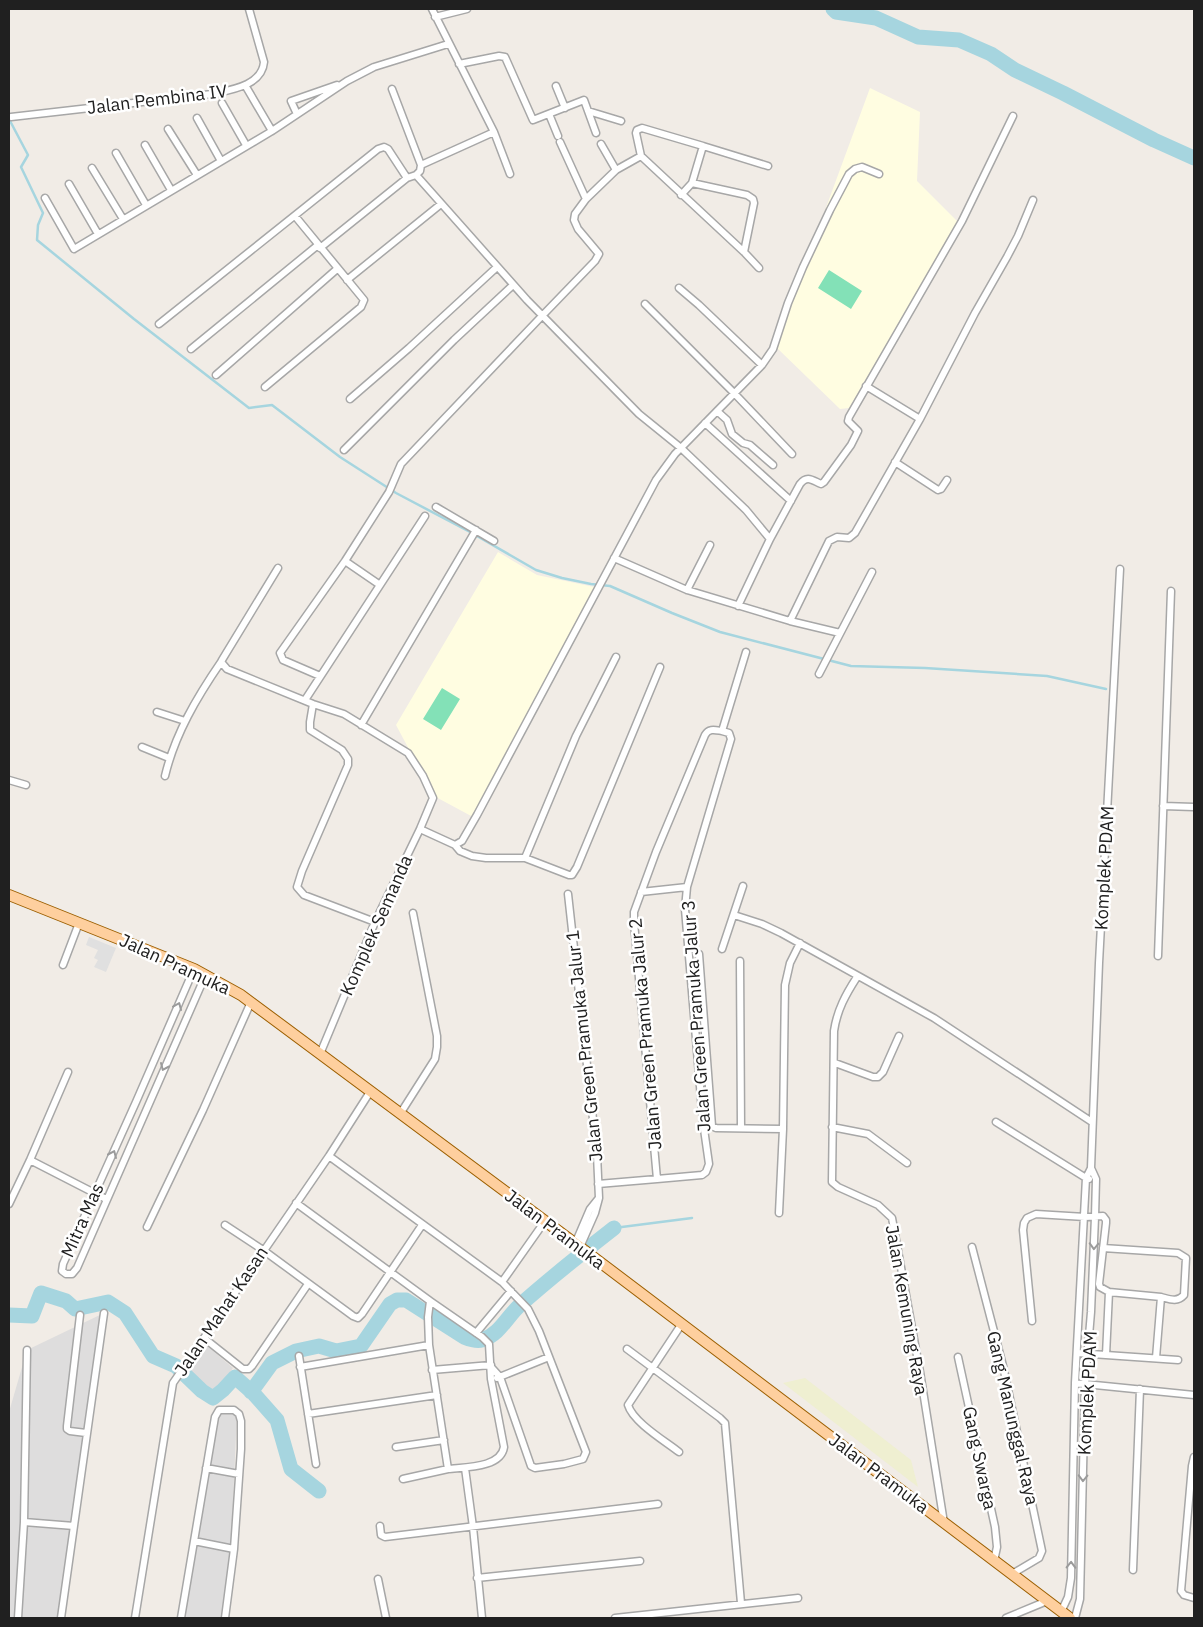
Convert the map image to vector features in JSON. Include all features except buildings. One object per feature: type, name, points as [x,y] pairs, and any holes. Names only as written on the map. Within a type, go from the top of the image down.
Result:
[{"type":"main road","name":"Jalan Pramuka","points":[[9,895],[206,974],[251,1002],[582,1248],[681,1325],[1070,1618]]},
{"type":"street","name":"Jalan Pembina IV","points":[[11,117],[212,94],[245,85],[260,75],[264,62],[249,9]]},
{"type":"street","points":[[432,9],[494,132],[510,174]]},
{"type":"street","points":[[435,18],[467,9]]},
{"type":"street","points":[[45,198],[74,249],[222,161],[347,81],[374,67],[448,44]]},
{"type":"street","points":[[459,64],[500,56],[505,57],[533,120],[584,100],[596,133]]},
{"type":"street","points":[[298,114],[291,101],[347,81]]},
{"type":"street","points":[[245,85],[272,130]]},
{"type":"street","points":[[556,86],[565,108]]},
{"type":"street","points":[[191,349],[407,178],[416,175],[420,171],[422,165],[392,89]]},
{"type":"street","points":[[222,103],[246,145]]},
{"type":"street","points":[[588,111],[621,121]]},
{"type":"street","points":[[549,114],[586,199]]},
{"type":"street","points":[[738,606],[770,539],[804,479],[810,478],[821,484],[824,482],[851,445],[858,430],[848,420],[962,221],[1012,116]]},
{"type":"street","points":[[197,118],[222,161]]},
{"type":"street","points":[[759,268],[641,156],[636,133],[637,130],[642,128],[768,166]]},
{"type":"street","points":[[168,129],[197,175]]},
{"type":"street","points":[[422,165],[494,132]]},
{"type":"street","points":[[601,144],[616,170]]},
{"type":"street","points":[[145,145],[171,190]]},
{"type":"street","points":[[681,195],[692,184],[703,146]]},
{"type":"street","points":[[159,324],[381,148],[388,149],[407,178]]},
{"type":"street","points":[[116,153],[146,205]]},
{"type":"street","points":[[320,676],[283,660],[280,653],[345,561],[391,490],[401,464],[598,257],[597,252],[578,229],[575,223],[576,214],[586,199],[616,170],[641,156]]},
{"type":"street","points":[[455,845],[462,841],[478,815],[656,480],[681,448],[770,355],[788,302],[803,267],[849,174],[855,169],[862,167],[879,174]]},
{"type":"street","points":[[92,168],[123,219]]},
{"type":"street","points":[[416,175],[440,204],[542,315],[639,414],[681,448],[746,510],[770,539]]},
{"type":"street","points":[[69,184],[98,234]]},
{"type":"street","points":[[692,184],[747,195],[752,199],[754,203],[744,252]]},
{"type":"street","points":[[790,621],[825,547],[833,538],[849,538],[855,533],[896,462],[975,313],[1011,250],[1033,200]]},
{"type":"street","points":[[347,280],[440,204]]},
{"type":"street","points":[[265,388],[361,307],[364,300],[295,216]]},
{"type":"street","points":[[350,399],[497,267]]},
{"type":"street","points":[[216,375],[337,269]]},
{"type":"street","points":[[344,450],[454,340],[513,285]]},
{"type":"street","points":[[679,288],[762,365]]},
{"type":"street","points":[[645,304],[792,454]]},
{"type":"street","points":[[866,386],[920,419]]},
{"type":"street","points":[[717,411],[728,420],[732,434],[743,443],[751,446],[773,465]]},
{"type":"street","points":[[705,422],[791,501]]},
{"type":"street","points":[[896,462],[938,490],[947,480]]},
{"type":"street","points":[[436,507],[474,533],[494,541]]},
{"type":"street","points":[[305,700],[425,516]]},
{"type":"street","points":[[221,662],[228,669],[313,704],[333,709],[361,725],[474,533]]},
{"type":"street","points":[[687,590],[710,545]]},
{"type":"street","points":[[614,558],[687,590],[790,621],[840,633]]},
{"type":"street","points":[[345,561],[380,585]]},
{"type":"street","points":[[165,776],[169,758],[185,720],[278,568]]},
{"type":"street","name":"Komplek PDAM","points":[[1061,1612],[1068,1597],[1071,1578],[1076,1353],[1086,1178],[1091,1168],[1099,963],[1120,569]]},
{"type":"street","points":[[819,674],[872,572]]},
{"type":"street","points":[[1158,956],[1171,591]]},
{"type":"street","points":[[722,731],[746,652]]},
{"type":"street","points":[[525,858],[576,736],[616,656]]},
{"type":"street","points":[[420,829],[455,845],[460,851],[472,856],[496,859],[525,858],[569,875],[575,872],[660,667]]},
{"type":"street","points":[[313,704],[310,730],[342,750],[348,759],[348,765],[302,871],[297,887],[304,894],[375,922]]},
{"type":"street","points":[[157,712],[185,720]]},
{"type":"street","name":"Komplek Semanda","points":[[320,1054],[375,922],[431,805],[432,795],[415,762],[408,753],[361,725]]},
{"type":"street","name":"Jalan Green Pramuka Jalur 2","points":[[657,1179],[634,922],[637,902],[705,735],[711,730],[722,731]]},
{"type":"street","name":"Jalan Green Pramuka Jalur 3","points":[[657,1179],[702,1175],[706,1172],[709,1164],[703,1122],[685,909],[687,887],[731,739],[729,733],[722,731]]},
{"type":"street","points":[[142,747],[169,758]]},
{"type":"street","points":[[9,780],[26,785]]},
{"type":"street","points":[[1163,806],[1194,807]]},
{"type":"street","points":[[722,949],[743,886]]},
{"type":"street","points":[[641,892],[687,887]]},
{"type":"street","name":"Jalan Green Pramuka Jalur 1","points":[[568,894],[596,1145],[599,1198],[582,1248]]},
{"type":"street","points":[[400,1114],[435,1059],[437,1047],[437,1036],[413,912]]},
{"type":"street","points":[[734,915],[768,926],[949,1028],[1092,1122]]},
{"type":"street","points":[[64,965],[79,923]]},
{"type":"street","points":[[779,1213],[783,1130],[785,985],[790,963],[800,944]]},
{"type":"street","points":[[700,954],[712,1126],[716,1128],[783,1130]]},
{"type":"street","points":[[740,961],[741,1128]]},
{"type":"street","name":"Mitra Mas","points":[[194,969],[63,1264],[62,1271],[66,1274],[72,1274],[77,1268],[146,1107],[206,974]]},
{"type":"street","name":"Jalan Kemuning Raya","points":[[858,977],[842,1002],[836,1019],[832,1100],[832,1182],[838,1187],[878,1205],[888,1214],[894,1224],[944,1522]]},
{"type":"street","points":[[147,1227],[203,1110],[251,1002]]},
{"type":"street","points":[[834,1063],[873,1078],[878,1077],[883,1072],[899,1036]]},
{"type":"street","points":[[9,1204],[68,1072]]},
{"type":"street","name":"Jalan Mahat Kasan","points":[[135,1618],[171,1388],[177,1375],[329,1156],[370,1092]]},
{"type":"street","points":[[136,1102],[146,1107]]},
{"type":"street","points":[[996,1122],[1086,1178],[1096,1179]]},
{"type":"street","points":[[832,1127],[868,1134],[907,1163]]},
{"type":"street","points":[[329,1156],[502,1282],[518,1297],[528,1309],[539,1331],[586,1452],[583,1459],[535,1468],[531,1466],[500,1377],[491,1366]]},
{"type":"street","points":[[30,1160],[106,1199]]},
{"type":"street","name":"Komplek PDAM","points":[[1075,1618],[1080,1600],[1085,1384],[1095,1217],[1096,1179],[1091,1168]]},
{"type":"street","points":[[598,1184],[657,1179]]},
{"type":"street","points":[[296,1203],[489,1344],[491,1379],[504,1447],[503,1451],[495,1461],[403,1479]]},
{"type":"street","points":[[1032,1321],[1023,1230],[1024,1223],[1030,1215],[1103,1216],[1106,1220],[1099,1284],[1100,1287],[1109,1292],[1177,1300],[1184,1295],[1187,1260],[1185,1256],[1178,1252],[1103,1248]]},
{"type":"street","points":[[502,1282],[545,1221]]},
{"type":"street","points":[[226,1225],[358,1318],[422,1225]]},
{"type":"street","name":"Gang Manunggal Raya","points":[[972,1247],[1003,1366],[1042,1551],[1041,1556],[1037,1560],[1012,1574]]},
{"type":"street","points":[[204,1338],[243,1369],[249,1369],[308,1284]]},
{"type":"street","points":[[481,1337],[511,1290]]},
{"type":"street","points":[[1106,1355],[1109,1292]]},
{"type":"street","points":[[1156,1358],[1161,1297]]},
{"type":"street","points":[[430,1301],[428,1317],[429,1345],[448,1470]]},
{"type":"street","points":[[61,1618],[104,1313]]},
{"type":"street","points":[[80,1315],[66,1426],[70,1431],[86,1433]]},
{"type":"street","points":[[679,1452],[642,1423],[628,1408],[629,1402],[681,1325]]},
{"type":"street","points":[[300,1367],[429,1345]]},
{"type":"street","points":[[627,1349],[725,1423],[741,1603]]},
{"type":"street","points":[[18,1618],[24,1522],[28,1350]]},
{"type":"street","points":[[1076,1353],[1178,1360]]},
{"type":"street","points":[[299,1356],[316,1464]]},
{"type":"street","name":"Gang Swarga","points":[[958,1356],[995,1527],[996,1547],[994,1561]]},
{"type":"street","points":[[491,1379],[549,1357]]},
{"type":"street","points":[[432,1370],[491,1366]]},
{"type":"street","points":[[1075,1384],[1194,1395]]},
{"type":"street","points":[[1133,1570],[1140,1389]]},
{"type":"street","points":[[308,1414],[437,1395]]},
{"type":"street","points":[[180,1618],[217,1412],[223,1409],[234,1410],[239,1414],[241,1421],[234,1549],[225,1618]]},
{"type":"street","points":[[1073,1428],[1084,1427]]},
{"type":"street","points":[[396,1447],[444,1440]]},
{"type":"street","points":[[1194,1458],[1182,1594],[1194,1598]]},
{"type":"street","points":[[206,1468],[239,1474]]},
{"type":"street","points":[[465,1468],[482,1618]]},
{"type":"street","points":[[380,1526],[382,1535],[385,1537],[658,1504]]},
{"type":"street","points":[[24,1522],[74,1526]]},
{"type":"street","points":[[194,1541],[234,1549]]},
{"type":"street","points":[[478,1578],[640,1561]]},
{"type":"street","points":[[378,1579],[386,1618]]},
{"type":"street","points":[[1068,1597],[1080,1600]]},
{"type":"street","points":[[614,1618],[798,1598]]},
{"type":"street","points":[[1006,1618],[1047,1601]]},
{"type":"shaded area","points":[[870,88],[920,112],[917,181],[958,222],[849,408],[840,409],[776,347]]},
{"type":"shaded area","points":[[498,552],[537,575],[599,588],[473,817],[434,796],[396,725]]},
{"type":"shaded area","points":[[89,937],[116,948],[106,972],[94,967],[98,960],[94,958],[98,950],[86,945]]},
{"type":"shaded area","points":[[104,1313],[63,1618],[9,1618],[9,1412],[27,1350]]},
{"type":"shaded area","points":[[206,1345],[233,1368],[218,1387],[213,1398],[206,1388],[186,1370]]},
{"type":"shaded area","points":[[237,1412],[228,1618],[182,1618],[217,1413]]},
{"type":"green space","points":[[829,270],[862,291],[851,309],[818,288]]},
{"type":"green space","points":[[442,688],[460,699],[441,730],[423,719]]},
{"type":"green space","points":[[805,1378],[911,1460],[918,1487],[783,1383]]},
{"type":"waterway","points":[[833,9],[836,12],[876,18],[918,37],[959,40],[991,54],[1015,70],[1154,140],[1194,158]]},
{"type":"waterway","points":[[9,119],[28,155],[21,167],[43,213],[38,225],[37,240],[134,319],[249,408],[272,405],[340,457],[396,493],[536,570],[562,578],[610,586],[720,632],[851,666],[925,668],[1047,676],[1106,689]]},
{"type":"waterway","points":[[614,1228],[692,1218]]},
{"type":"waterway","points":[[251,1392],[272,1363],[296,1351],[319,1346],[336,1351],[361,1346],[390,1304],[397,1300],[406,1300],[464,1337],[477,1341],[488,1338],[530,1296],[614,1228]]},
{"type":"waterway","points":[[9,1315],[32,1316],[41,1293],[66,1301],[75,1309],[108,1302],[125,1313],[153,1356],[176,1366],[202,1391],[213,1398],[235,1377],[254,1394],[277,1420],[291,1469],[319,1491]]}]
